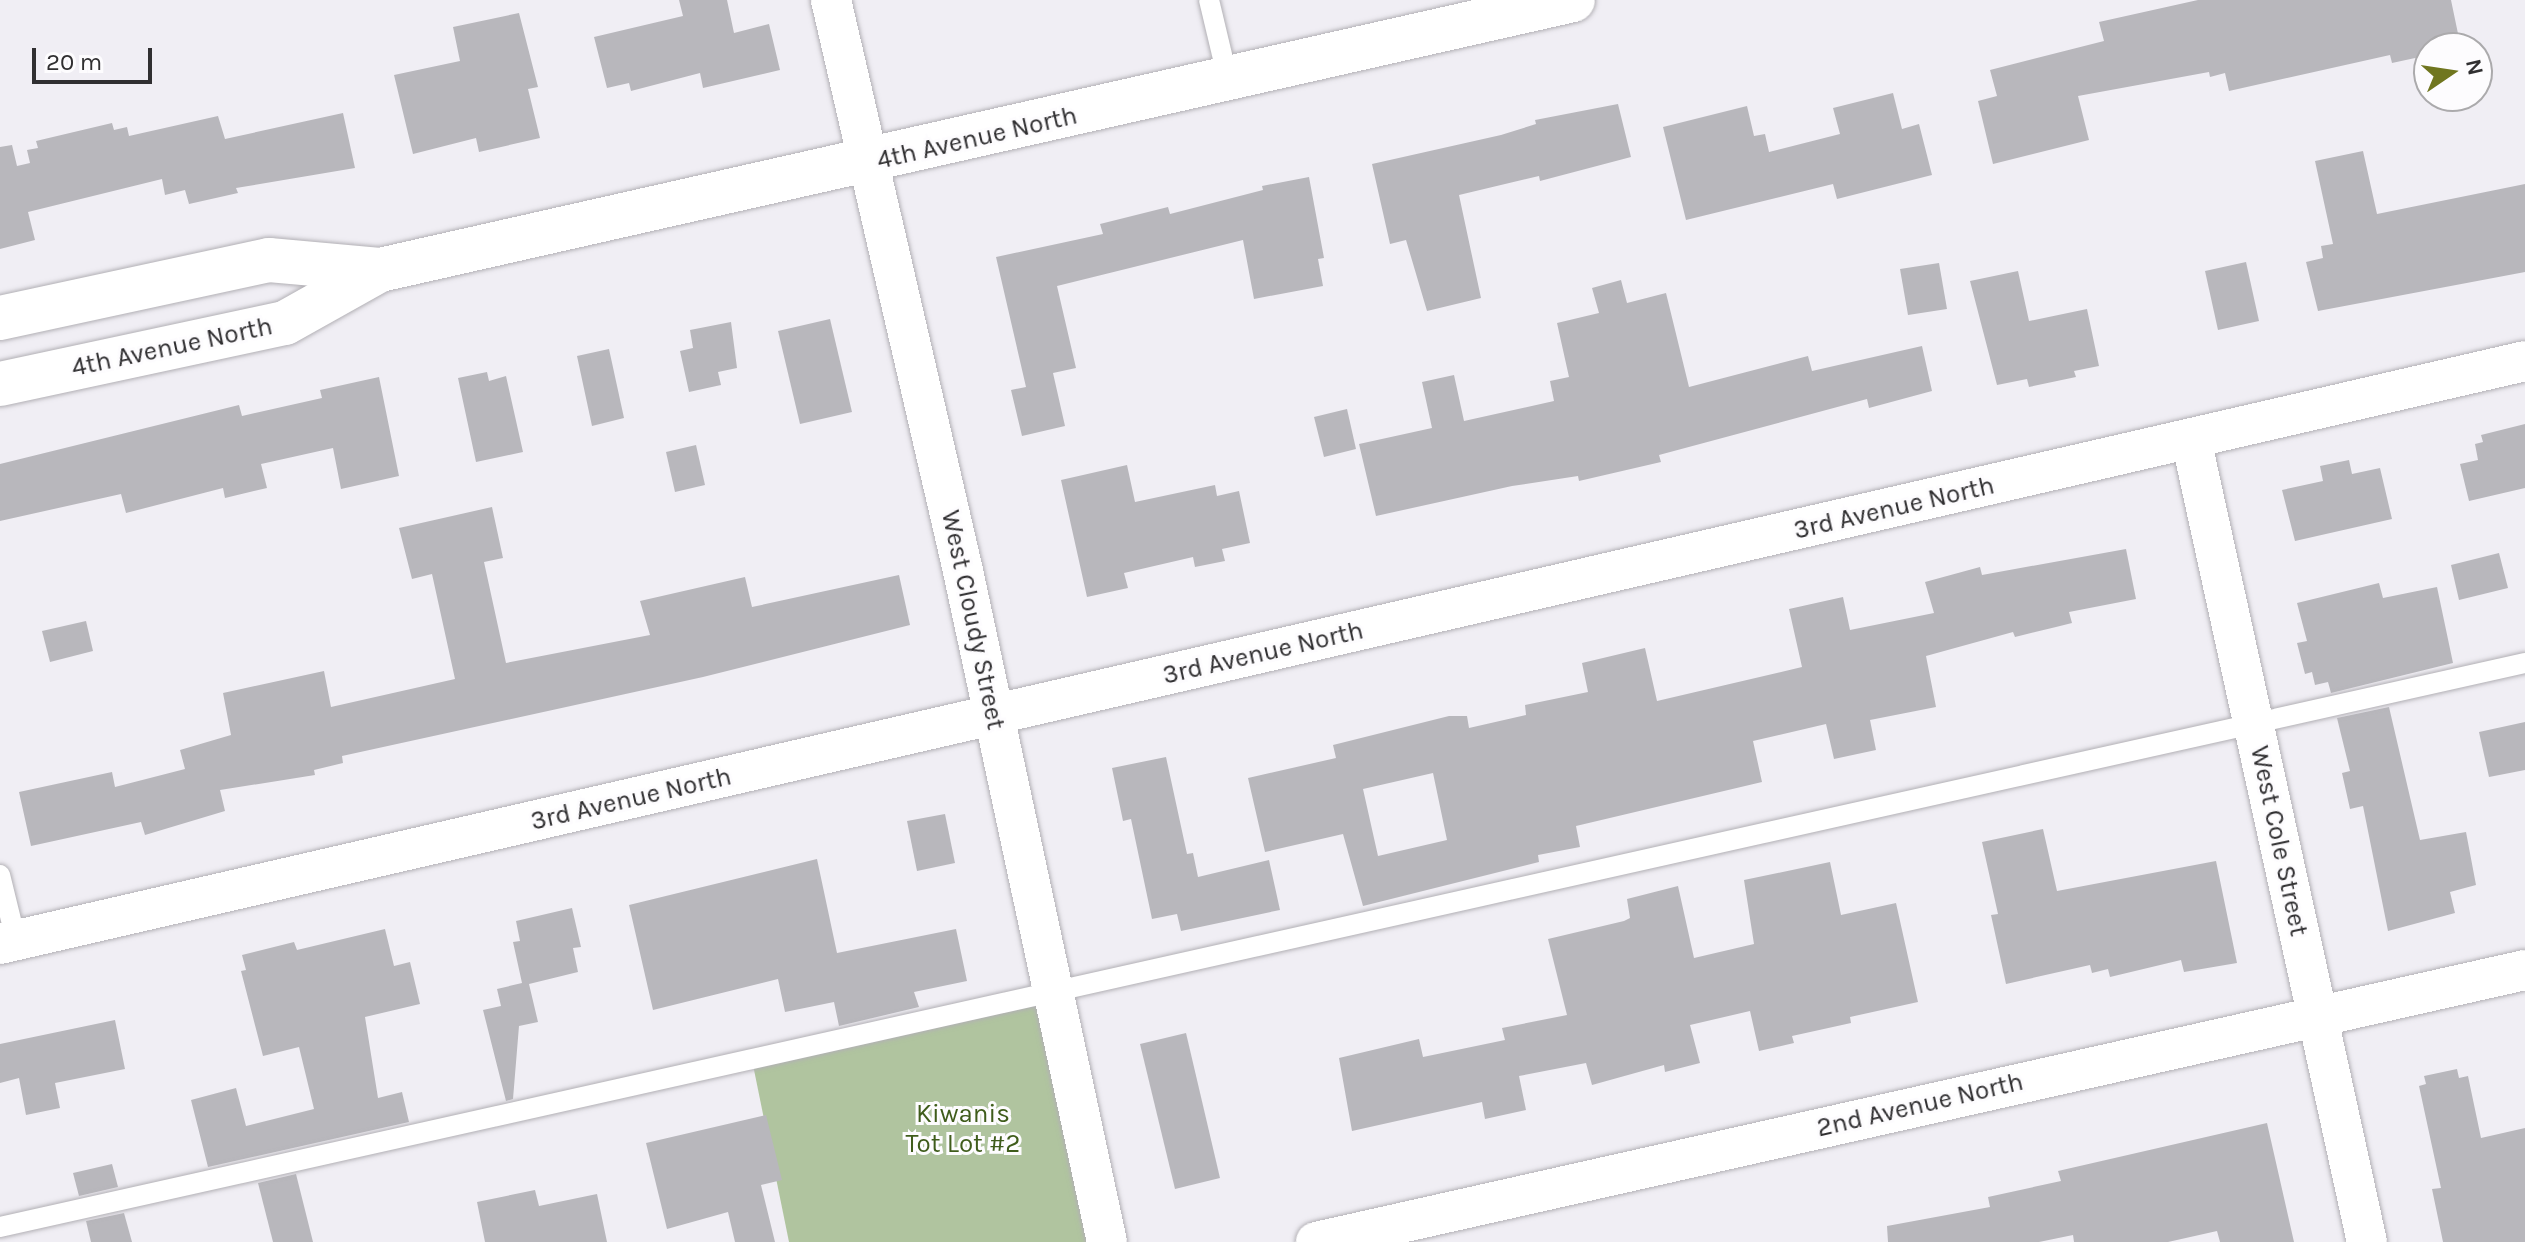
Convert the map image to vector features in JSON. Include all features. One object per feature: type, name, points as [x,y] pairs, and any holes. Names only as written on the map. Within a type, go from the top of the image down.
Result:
[{"type":"street","name":"West Cloudy Street","points":[[831,0],[994,715],[1107,1242]]},
{"type":"street","name":"4th Avenue North","points":[[0,384],[285,323],[380,270],[869,163],[1228,80],[1479,11],[1573,0]]},
{"type":"street","name":"4th Avenue North","points":[[0,318],[269,260],[380,270]]},
{"type":"street","name":"3rd Avenue North","points":[[8,942],[2525,361]]},
{"type":"street","name":"West Cole Street","points":[[2191,439],[2315,1016],[2367,1242]]},
{"type":"street","name":"2nd Avenue North","points":[[1316,1242],[2525,970]]},
{"type":"lane","points":[[1209,0],[1228,80]]},
{"type":"lane","points":[[0,1227],[2255,726],[2525,663]]},
{"type":"lane","points":[[0,875],[8,942]]},
{"type":"green space","name":"Kiwanis Tot Lot #2","points":[[1052,994],[1107,1242],[789,1242],[752,1060]]},
{"type":"building","points":[[679,0],[727,0],[734,33],[769,24],[780,70],[703,88],[700,73],[631,91],[629,83],[607,88],[594,37],[683,16]]},
{"type":"building","points":[[2198,0],[2451,0],[2458,32],[2413,32],[2413,58],[2392,63],[2390,55],[2229,91],[2225,73],[2210,77],[2209,72],[2078,96],[2089,140],[1993,164],[1978,101],[1997,96],[1990,70],[2104,41],[2099,22]]},
{"type":"building","points":[[519,13],[538,87],[528,89],[540,138],[479,152],[476,138],[413,154],[394,75],[460,61],[453,27]]},
{"type":"building","points":[[1893,93],[1902,129],[1919,124],[1932,175],[1837,199],[1833,184],[1686,220],[1663,127],[1747,106],[1754,136],[1765,134],[1769,152],[1840,134],[1833,108]]},
{"type":"building","points":[[1618,104],[1631,157],[1540,181],[1539,176],[1459,195],[1481,298],[1427,311],[1406,240],[1390,244],[1372,164],[1501,135],[1536,124],[1535,120]]},
{"type":"building","points":[[343,113],[355,168],[236,188],[238,193],[189,204],[185,190],[165,195],[162,179],[28,212],[35,240],[0,249],[0,147],[12,145],[17,166],[30,163],[27,150],[38,148],[36,141],[112,123],[114,130],[127,127],[129,136],[218,116],[225,139]]},
{"type":"building","points":[[2363,151],[2377,214],[2525,184],[2525,272],[2318,311],[2306,262],[2323,258],[2321,246],[2333,244],[2315,161]]},
{"type":"building","points":[[1309,177],[1324,258],[1318,259],[1323,286],[1254,299],[1243,240],[1057,286],[1076,368],[1053,373],[1065,426],[1022,436],[1011,390],[1026,387],[996,257],[1103,234],[1100,224],[1168,207],[1170,214],[1263,190],[1262,186]]},
{"type":"building","points":[[2246,262],[2259,321],[2218,330],[2205,271]]},
{"type":"building","points":[[1939,263],[1947,309],[1908,315],[1900,269]]},
{"type":"building","points":[[2018,271],[2029,321],[2087,309],[2099,366],[2074,371],[2076,377],[2029,387],[2027,379],[1997,385],[1970,281]]},
{"type":"building","points":[[1621,280],[1627,303],[1666,293],[1689,387],[1808,356],[1812,371],[1922,346],[1932,391],[1869,408],[1867,399],[1659,455],[1661,462],[1579,481],[1578,476],[1512,486],[1376,516],[1359,444],[1432,428],[1422,382],[1454,375],[1464,421],[1554,401],[1550,381],[1569,377],[1557,323],[1599,313],[1592,288]]},
{"type":"building","points":[[830,319],[852,412],[800,424],[778,331]]},
{"type":"building","points":[[731,322],[737,368],[718,372],[721,385],[689,392],[680,351],[693,348],[690,330]]},
{"type":"building","points":[[609,349],[624,418],[592,426],[577,356]]},
{"type":"building","points":[[487,372],[489,381],[506,376],[523,452],[476,462],[458,378]]},
{"type":"building","points":[[379,377],[399,476],[341,489],[333,448],[261,464],[267,488],[225,498],[223,488],[126,513],[121,494],[0,521],[0,464],[239,405],[242,416],[322,398],[320,390]]},
{"type":"building","points":[[1347,409],[1356,449],[1324,457],[1314,417]]},
{"type":"building","points":[[2525,424],[2525,488],[2469,501],[2460,464],[2478,460],[2475,444],[2483,442],[2481,435]]},
{"type":"building","points":[[696,445],[705,485],[675,492],[666,452]]},
{"type":"building","points":[[2349,460],[2352,474],[2380,468],[2392,519],[2295,541],[2282,490],[2323,481],[2320,466]]},
{"type":"building","points":[[1127,465],[1135,502],[1215,485],[1217,496],[1239,491],[1250,543],[1222,549],[1225,561],[1195,567],[1193,557],[1124,573],[1128,588],[1087,597],[1061,480]]},
{"type":"building","points":[[492,507],[503,558],[484,562],[506,663],[650,635],[640,601],[745,577],[752,607],[899,575],[910,625],[703,677],[342,756],[343,763],[314,770],[315,775],[220,790],[225,811],[145,835],[141,822],[31,846],[19,792],[112,772],[115,787],[185,769],[180,750],[231,735],[223,693],[324,671],[331,707],[455,679],[432,574],[412,579],[399,528]]},
{"type":"building","points":[[2126,549],[2136,599],[2069,612],[2072,623],[2015,637],[2013,632],[1926,656],[1936,707],[1870,720],[1876,750],[1834,759],[1826,724],[1753,741],[1762,782],[1576,826],[1580,847],[1538,855],[1539,862],[1363,906],[1343,834],[1265,852],[1248,778],[1336,758],[1333,745],[1449,716],[1467,716],[1469,728],[1526,715],[1525,705],[1588,692],[1582,663],[1645,648],[1657,701],[1802,667],[1789,609],[1843,597],[1850,630],[1934,613],[1925,582],[1980,567],[1982,575]],"holes":[[[1433,773],[1447,840],[1378,856],[1363,789]]]},
{"type":"building","points":[[2499,553],[2508,588],[2459,600],[2451,565]]},
{"type":"building","points":[[2379,583],[2383,598],[2437,587],[2453,663],[2331,693],[2328,682],[2315,685],[2312,672],[2305,674],[2297,643],[2307,641],[2297,603]]},
{"type":"building","points":[[86,621],[93,651],[50,662],[42,631]]},
{"type":"building","points":[[2389,707],[2420,840],[2466,832],[2476,885],[2450,892],[2455,913],[2388,931],[2363,806],[2350,809],[2342,773],[2350,771],[2337,718]]},
{"type":"building","points":[[2525,722],[2525,770],[2489,777],[2479,732]]},
{"type":"building","points":[[1166,757],[1187,854],[1193,853],[1198,877],[1269,860],[1280,910],[1181,931],[1177,914],[1152,919],[1131,819],[1123,821],[1112,768]]},
{"type":"building","points":[[945,814],[955,863],[917,871],[907,821]]},
{"type":"building","points":[[2043,829],[2057,891],[2216,861],[2237,963],[2184,972],[2181,960],[2110,977],[2108,969],[2092,973],[2090,965],[2006,984],[1991,915],[1998,914],[1982,842]]},
{"type":"building","points":[[817,859],[837,953],[956,929],[967,981],[914,992],[919,1007],[839,1026],[834,1002],[785,1012],[778,979],[653,1010],[629,905]]},
{"type":"building","points":[[1830,862],[1841,915],[1896,903],[1918,1002],[1850,1017],[1851,1023],[1792,1036],[1794,1043],[1759,1051],[1750,1011],[1690,1025],[1700,1063],[1665,1072],[1664,1065],[1592,1085],[1586,1063],[1519,1076],[1526,1110],[1485,1119],[1482,1102],[1352,1131],[1339,1058],[1419,1039],[1423,1057],[1505,1040],[1502,1028],[1567,1015],[1548,939],[1624,921],[1630,918],[1627,899],[1678,886],[1694,958],[1754,944],[1744,880]]},
{"type":"building","points":[[572,908],[581,947],[573,948],[578,972],[529,984],[538,1022],[519,1026],[513,1099],[506,1101],[483,1010],[501,1006],[497,989],[522,983],[513,942],[520,941],[516,921]]},
{"type":"building","points":[[385,929],[394,966],[410,962],[420,1004],[365,1017],[378,1098],[402,1092],[409,1122],[208,1167],[191,1100],[236,1088],[246,1126],[314,1109],[299,1047],[263,1056],[241,971],[246,970],[242,955],[294,942],[297,950]]},
{"type":"building","points":[[115,1020],[125,1069],[55,1083],[60,1108],[26,1115],[19,1078],[0,1083],[0,1044]]},
{"type":"building","points":[[1186,1033],[1220,1178],[1175,1189],[1140,1044]]},
{"type":"building","points":[[2457,1069],[2459,1078],[2468,1076],[2481,1138],[2525,1128],[2525,1242],[2443,1242],[2432,1189],[2441,1188],[2419,1086],[2426,1084],[2424,1076]]},
{"type":"building","points":[[766,1115],[782,1180],[761,1185],[775,1242],[735,1242],[728,1212],[667,1229],[646,1143]]},
{"type":"building","points":[[2267,1123],[2294,1242],[2220,1242],[2217,1231],[2168,1242],[2074,1242],[2073,1235],[2039,1242],[1888,1242],[1887,1226],[1990,1207],[1988,1197],[2061,1181],[2058,1171]]},
{"type":"building","points":[[112,1164],[118,1187],[79,1196],[73,1173]]},
{"type":"building","points":[[296,1174],[313,1242],[273,1242],[258,1183]]},
{"type":"building","points":[[535,1190],[539,1206],[597,1194],[607,1242],[485,1242],[477,1202]]},
{"type":"building","points":[[124,1213],[132,1242],[91,1242],[86,1221]]}]
